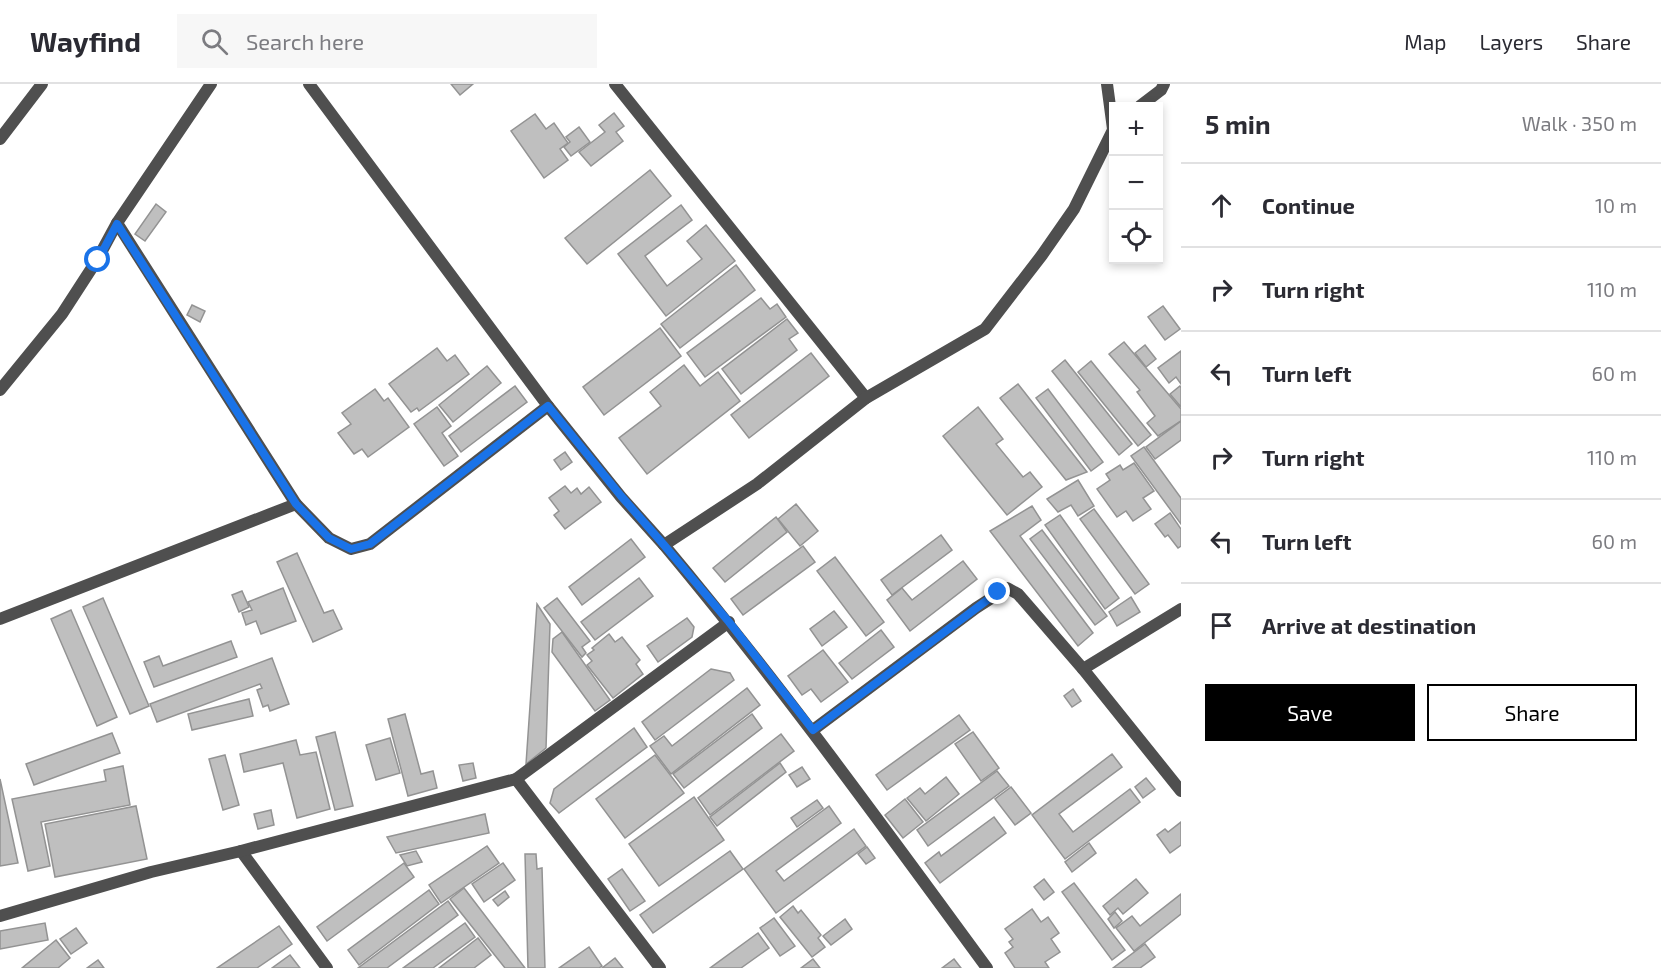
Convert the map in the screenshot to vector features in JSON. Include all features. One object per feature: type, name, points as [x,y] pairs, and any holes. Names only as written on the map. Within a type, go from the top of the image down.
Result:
[{"type":"street","points":[[0,139],[42,84]]},
{"type":"street","points":[[0,390],[62,314],[98,260],[117,224],[211,84]]},
{"type":"street","points":[[309,84],[548,406],[621,496],[729,622],[813,730],[987,968]]},
{"type":"street","points":[[615,84],[866,398]]},
{"type":"street","points":[[1107,84],[1109,102]]},
{"type":"street","points":[[1145,102],[1161,90],[1164,84]]},
{"type":"street","points":[[664,545],[757,484],[866,398],[985,329],[1074,209],[1109,137]]},
{"type":"street","points":[[117,224],[296,504],[329,538],[351,549],[370,544],[548,406]]},
{"type":"street","points":[[0,619],[296,504]]},
{"type":"street","points":[[813,730],[976,608],[1007,588],[1018,594],[1083,669],[1181,791]]},
{"type":"street","points":[[1083,669],[1181,609]]},
{"type":"street","points":[[0,916],[152,872],[241,851],[516,778],[729,622]]},
{"type":"street","points":[[516,778],[660,968]]},
{"type":"street","points":[[241,851],[327,968]]},
{"type":"building","points":[[451,84],[473,84],[460,95]]},
{"type":"building","points":[[614,113],[624,126],[616,132],[623,141],[591,166],[579,152],[605,132],[599,125]]},
{"type":"building","points":[[535,114],[546,129],[554,123],[568,143],[560,149],[568,160],[544,178],[511,131]]},
{"type":"building","points":[[579,127],[590,142],[571,156],[564,147],[570,142],[566,137]]},
{"type":"building","points":[[650,170],[671,196],[587,264],[565,238]]},
{"type":"building","points":[[156,204],[166,212],[145,241],[135,234]]},
{"type":"building","points":[[681,205],[692,220],[645,256],[667,286],[702,259],[687,241],[706,225],[735,261],[666,316],[618,254]]},
{"type":"building","points":[[736,265],[755,290],[680,348],[661,324]]},
{"type":"building","points":[[761,298],[770,309],[777,304],[786,317],[705,377],[687,353]]},
{"type":"building","points":[[192,305],[205,311],[200,322],[187,315]]},
{"type":"building","points":[[1163,306],[1180,329],[1165,340],[1148,317]]},
{"type":"building","points":[[787,319],[798,333],[789,339],[797,350],[741,394],[722,369]]},
{"type":"building","points":[[660,328],[681,356],[604,415],[583,387]]},
{"type":"building","points":[[1124,342],[1181,409],[1181,421],[1158,436],[1147,423],[1155,416],[1137,392],[1140,390],[1109,354]]},
{"type":"building","points":[[1145,345],[1156,359],[1146,367],[1135,353]]},
{"type":"building","points":[[437,348],[447,361],[455,355],[469,374],[419,411],[417,408],[411,412],[389,384]]},
{"type":"building","points":[[1181,351],[1181,384],[1176,377],[1169,383],[1158,368]]},
{"type":"building","points":[[811,353],[829,376],[749,438],[731,415]]},
{"type":"building","points":[[1065,360],[1132,444],[1119,455],[1052,371]]},
{"type":"building","points":[[1091,361],[1151,435],[1138,446],[1078,372]]},
{"type":"building","points":[[684,365],[700,386],[718,372],[740,401],[647,474],[619,438],[661,406],[650,392]]},
{"type":"building","points":[[487,366],[501,383],[453,422],[439,405]]},
{"type":"building","points":[[1018,384],[1087,472],[1066,480],[1000,398]]},
{"type":"building","points":[[515,386],[527,402],[461,452],[449,436]]},
{"type":"building","points":[[1180,386],[1181,388],[1181,407],[1170,394]]},
{"type":"building","points":[[375,389],[384,401],[388,398],[409,427],[368,457],[362,449],[354,454],[338,433],[351,424],[342,413]]},
{"type":"building","points":[[1048,389],[1103,462],[1091,471],[1036,398]]},
{"type":"building","points":[[437,407],[451,426],[442,433],[458,456],[444,466],[414,424]]},
{"type":"building","points":[[978,407],[1003,439],[996,444],[1023,477],[1030,472],[1042,487],[1007,515],[943,436]]},
{"type":"building","points":[[1181,421],[1181,440],[1155,459],[1146,447]]},
{"type":"building","points":[[1144,447],[1181,498],[1181,524],[1131,456]]},
{"type":"building","points":[[565,452],[572,462],[561,470],[554,460]]},
{"type":"building","points":[[1134,463],[1154,491],[1143,498],[1151,509],[1133,521],[1126,511],[1117,517],[1097,489],[1110,480],[1106,474],[1120,465],[1123,470]]},
{"type":"building","points":[[1078,480],[1094,506],[1078,516],[1071,505],[1058,512],[1047,499]]},
{"type":"building","points":[[565,486],[571,493],[577,488],[581,494],[589,487],[601,502],[565,529],[554,515],[559,511],[549,498]]},
{"type":"building","points":[[796,504],[818,531],[800,546],[778,519]]},
{"type":"building","points":[[1032,506],[1041,520],[1020,536],[1093,633],[1078,646],[990,531]]},
{"type":"building","points":[[1094,509],[1149,584],[1135,594],[1080,519]]},
{"type":"building","points":[[1170,513],[1181,529],[1181,546],[1178,548],[1155,524]]},
{"type":"building","points":[[1060,515],[1119,598],[1105,609],[1045,525]]},
{"type":"building","points":[[776,517],[787,532],[725,582],[713,568]]},
{"type":"building","points":[[1042,530],[1107,616],[1095,625],[1030,539]]},
{"type":"building","points":[[941,535],[952,550],[892,595],[881,580]]},
{"type":"building","points":[[631,539],[645,557],[582,605],[569,587]]},
{"type":"building","points":[[803,546],[815,562],[743,615],[731,599]]},
{"type":"building","points":[[297,553],[324,613],[333,610],[342,629],[313,642],[277,562]]},
{"type":"building","points":[[835,557],[884,622],[866,636],[817,571]]},
{"type":"building","points":[[963,561],[977,579],[910,631],[887,600],[902,588],[912,600]]},
{"type":"building","points":[[639,578],[653,596],[595,640],[581,622]]},
{"type":"building","points":[[283,588],[296,621],[261,634],[256,621],[246,625],[242,613],[252,610],[248,602]]},
{"type":"building","points":[[242,591],[249,607],[239,612],[232,595]]},
{"type":"building","points":[[1131,597],[1140,612],[1117,626],[1109,612]]},
{"type":"building","points":[[103,598],[149,706],[130,714],[83,607]]},
{"type":"building","points":[[557,598],[590,641],[582,647],[586,653],[582,657],[544,608]]},
{"type":"building","points":[[537,604],[550,624],[546,748],[526,764]]},
{"type":"building","points":[[71,610],[117,717],[97,726],[51,619]]},
{"type":"building","points":[[834,611],[847,627],[822,646],[810,629]]},
{"type":"building","points":[[687,618],[694,627],[692,637],[658,662],[647,646]]},
{"type":"building","points":[[881,630],[894,647],[852,679],[839,663]]},
{"type":"building","points":[[562,632],[610,700],[595,711],[552,652],[553,639]]},
{"type":"building","points":[[609,634],[615,642],[622,637],[640,660],[636,664],[643,674],[613,698],[587,665],[592,661],[587,655]]},
{"type":"building","points":[[231,641],[237,657],[154,687],[144,662],[159,656],[163,666]]},
{"type":"building","points":[[823,650],[848,682],[821,702],[811,689],[802,695],[788,676]]},
{"type":"building","points":[[272,658],[289,704],[270,711],[268,705],[263,707],[257,690],[262,688],[260,684],[157,722],[150,704]]},
{"type":"building","points":[[711,669],[730,673],[734,680],[655,740],[642,722]]},
{"type":"building","points":[[747,688],[760,705],[671,774],[650,746],[664,736],[672,746]]},
{"type":"building","points":[[1073,689],[1081,701],[1072,707],[1064,696]]},
{"type":"building","points":[[249,699],[253,716],[192,730],[188,714]]},
{"type":"building","points":[[405,714],[421,774],[433,771],[437,788],[408,796],[388,719]]},
{"type":"building","points":[[752,714],[762,728],[684,788],[673,774]]},
{"type":"building","points":[[959,715],[970,730],[887,790],[876,775]]},
{"type":"building","points":[[634,728],[647,747],[559,813],[550,803],[554,789]]},
{"type":"building","points":[[335,732],[353,806],[335,810],[316,737]]},
{"type":"building","points":[[973,732],[999,768],[981,781],[955,744]]},
{"type":"building","points":[[112,733],[120,753],[34,785],[26,764]]},
{"type":"building","points":[[781,734],[794,751],[710,815],[698,798]]},
{"type":"building","points":[[390,738],[400,773],[376,780],[366,745]]},
{"type":"building","points":[[296,740],[300,755],[316,752],[330,809],[297,818],[283,763],[244,772],[240,754]]},
{"type":"building","points":[[1112,754],[1122,767],[1059,814],[1073,832],[1130,789],[1140,802],[1065,859],[1032,815]]},
{"type":"building","points":[[225,755],[239,805],[223,810],[209,759]]},
{"type":"building","points":[[655,755],[684,793],[625,838],[596,799]]},
{"type":"building","points":[[473,763],[476,778],[463,781],[459,765]]},
{"type":"building","points":[[780,763],[786,772],[717,826],[710,817]]},
{"type":"building","points":[[123,766],[130,805],[41,822],[50,866],[28,871],[12,799],[106,781],[104,770]]},
{"type":"building","points":[[802,767],[810,779],[797,787],[789,775]]},
{"type":"building","points":[[997,771],[1009,786],[928,846],[917,830]]},
{"type":"building","points":[[946,777],[959,794],[926,821],[907,798],[920,788],[925,794]]},
{"type":"building","points":[[1146,778],[1155,789],[1143,798],[1135,787]]},
{"type":"building","points":[[0,779],[18,863],[0,866]]},
{"type":"building","points":[[1011,787],[1031,813],[1015,825],[995,799]]},
{"type":"building","points":[[694,797],[724,840],[659,886],[629,844]]},
{"type":"building","points":[[905,799],[923,822],[903,838],[885,815]]},
{"type":"building","points":[[817,800],[823,808],[797,827],[791,818]]},
{"type":"building","points":[[136,806],[147,859],[55,877],[45,824]]},
{"type":"building","points":[[829,806],[841,823],[776,871],[784,881],[854,829],[866,846],[776,913],[744,869]]},
{"type":"building","points":[[271,810],[274,825],[258,829],[254,814]]},
{"type":"building","points":[[485,814],[489,833],[396,853],[387,837]]},
{"type":"building","points":[[994,817],[1006,833],[940,883],[925,863],[939,852],[941,856]]},
{"type":"building","points":[[1181,822],[1181,845],[1170,853],[1157,835],[1165,829],[1168,832]]},
{"type":"building","points":[[1089,843],[1096,853],[1072,872],[1065,862]]},
{"type":"building","points":[[487,846],[499,863],[441,903],[429,885]]},
{"type":"building","points":[[867,847],[875,858],[866,864],[858,854]]},
{"type":"building","points":[[416,851],[422,862],[407,866],[400,855]]},
{"type":"building","points":[[730,851],[743,869],[653,933],[640,915]]},
{"type":"building","points":[[525,854],[536,854],[537,869],[542,868],[545,968],[528,968]]},
{"type":"building","points":[[404,863],[414,877],[327,941],[317,927]]},
{"type":"building","points":[[503,863],[515,880],[484,902],[472,884]]},
{"type":"building","points":[[622,869],[645,901],[630,911],[608,879]]},
{"type":"building","points":[[1044,879],[1054,892],[1044,900],[1034,887]]},
{"type":"building","points":[[1136,879],[1148,893],[1123,914],[1118,908],[1110,915],[1103,906]]},
{"type":"building","points":[[1074,883],[1125,950],[1112,960],[1062,892]]},
{"type":"building","points":[[464,888],[525,968],[505,968],[450,899]]},
{"type":"building","points":[[429,890],[439,904],[359,965],[348,950]]},
{"type":"building","points":[[505,891],[509,897],[498,906],[493,900]]},
{"type":"building","points":[[1181,894],[1181,914],[1134,951],[1116,928],[1132,916],[1140,926]]},
{"type":"building","points":[[448,901],[458,915],[387,968],[358,968]]},
{"type":"building","points":[[793,906],[798,913],[801,910],[821,935],[818,938],[825,947],[812,957],[780,917]]},
{"type":"building","points":[[1032,909],[1041,922],[1048,917],[1059,933],[1051,939],[1060,952],[1045,962],[1049,968],[1015,968],[1005,953],[1013,947],[1009,942],[1013,939],[1005,929]]},
{"type":"building","points":[[1115,912],[1122,921],[1114,928],[1108,919]]},
{"type":"building","points":[[774,918],[795,946],[780,956],[760,928]]},
{"type":"building","points":[[845,919],[852,929],[831,945],[823,936]]},
{"type":"building","points":[[45,923],[48,940],[0,949],[0,931]]},
{"type":"building","points":[[465,923],[475,937],[433,968],[403,968]]},
{"type":"building","points":[[279,926],[292,944],[257,968],[217,968]]},
{"type":"building","points":[[76,928],[87,943],[71,954],[60,939]]},
{"type":"building","points":[[758,933],[769,948],[741,968],[710,968]]},
{"type":"building","points":[[478,938],[491,955],[474,968],[439,968]]},
{"type":"building","points":[[56,940],[70,958],[58,968],[22,968]]},
{"type":"building","points":[[1145,944],[1155,957],[1140,968],[1113,968]]},
{"type":"building","points":[[589,947],[602,966],[599,968],[559,968]]},
{"type":"building","points":[[290,955],[300,968],[272,968]]},
{"type":"building","points":[[615,958],[623,968],[602,968]]},
{"type":"building","points":[[813,959],[820,968],[801,968]]},
{"type":"building","points":[[954,959],[961,968],[942,968]]},
{"type":"building","points":[[98,960],[104,968],[87,968]]},
{"type":"route","points":[[98,260],[117,224],[296,504],[329,538],[351,549],[370,544],[548,406],[621,496],[729,622],[813,730],[998,592]]}]
